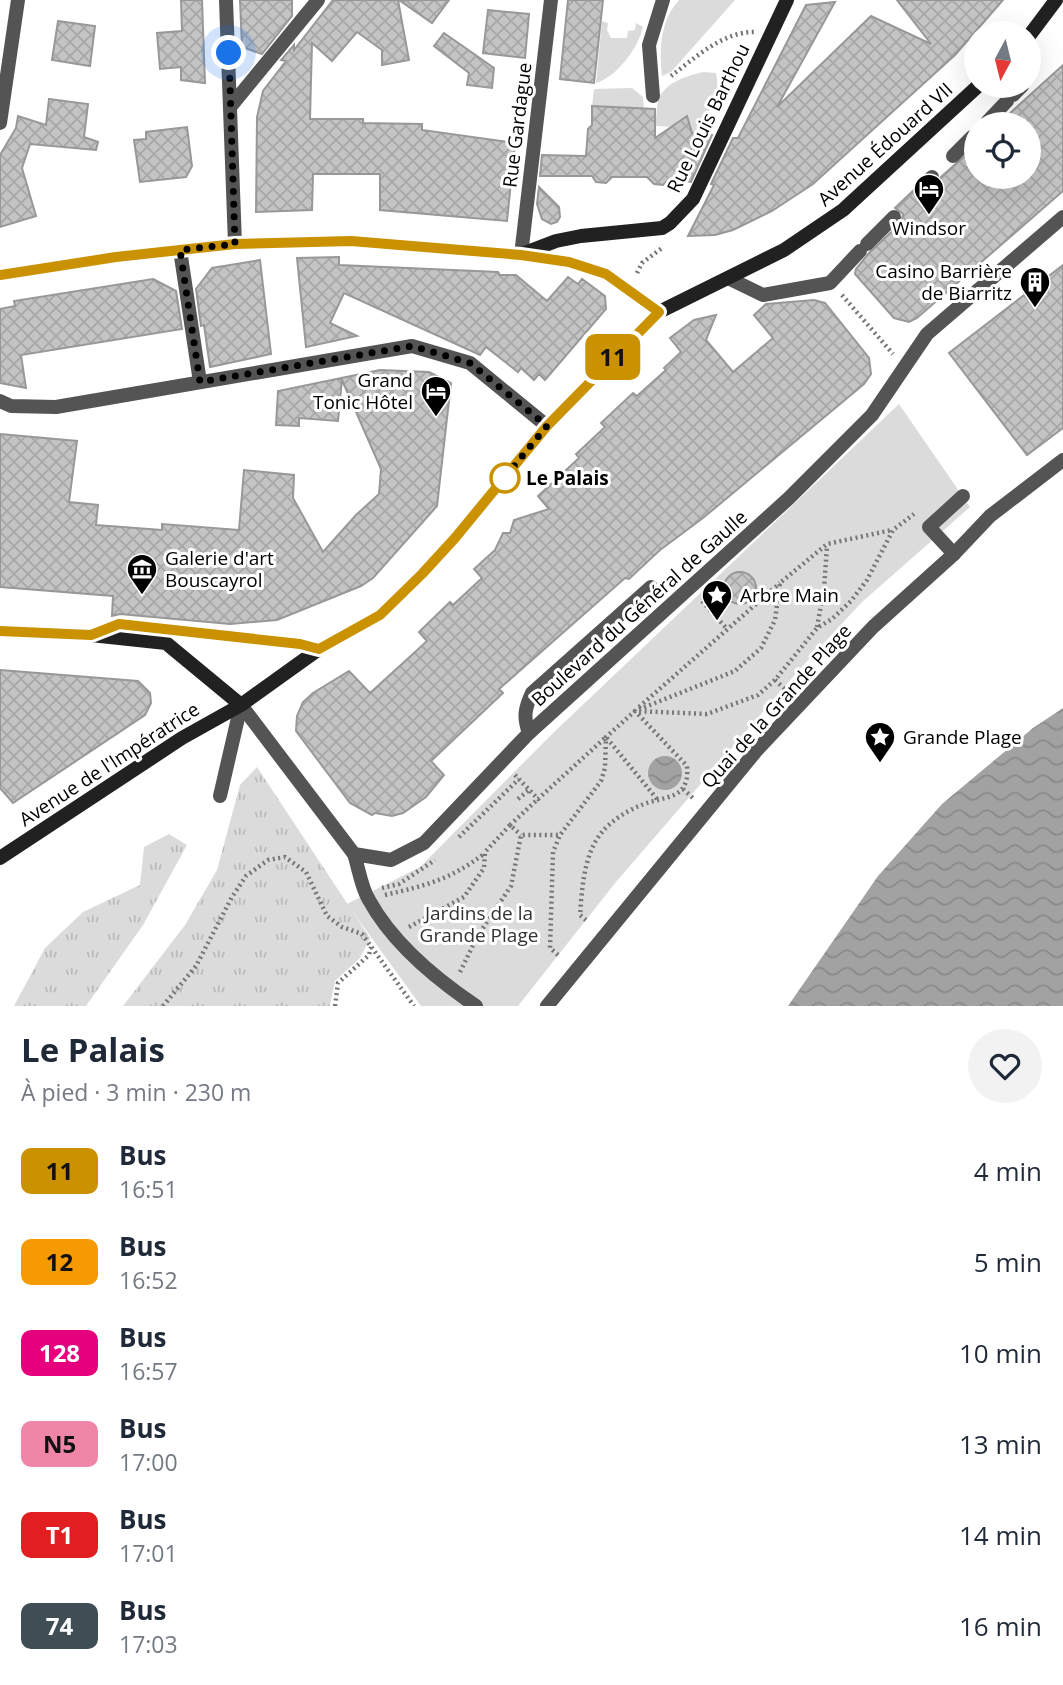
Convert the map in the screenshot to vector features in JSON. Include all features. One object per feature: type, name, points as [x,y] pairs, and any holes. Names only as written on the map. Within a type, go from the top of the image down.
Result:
[{"type":"main road","name":"Rue Louis Barthou","points":[[521,255],[556,241],[662,228],[670,223],[693,199],[788,0]]},
{"type":"main road","points":[[1040,21],[1056,0]]},
{"type":"main road","name":"Avenue Édouard VII","points":[[241,705],[319,649],[380,615],[455,538],[547,426],[659,312],[785,250],[843,210],[965,98]]},
{"type":"main road","points":[[0,275],[235,244],[351,241],[521,255],[569,262],[606,274],[659,312]]},
{"type":"main road","points":[[0,631],[91,635],[166,643],[241,705]]},
{"type":"main road","name":"Avenue de l'Impératrice","points":[[0,858],[182,738],[241,705]]},
{"type":"street","points":[[0,123],[18,0]]},
{"type":"street","points":[[226,0],[235,244]]},
{"type":"street","points":[[231,106],[318,0]]},
{"type":"street","name":"Rue Gardague","points":[[521,255],[551,0]]},
{"type":"street","points":[[653,96],[649,45],[663,0]]},
{"type":"street","points":[[997,112],[1010,98]]},
{"type":"street","points":[[953,156],[964,145]]},
{"type":"street","points":[[728,278],[763,295],[830,283],[894,217]]},
{"type":"street","name":"Boulevard du Général de Gaulle","points":[[354,854],[391,860],[424,844],[529,733],[788,499],[872,415],[927,334],[1063,217]]},
{"type":"street","points":[[180,250],[200,382]]},
{"type":"street","points":[[0,401],[11,406],[56,407],[412,346],[470,363],[547,426]]},
{"type":"street","name":"Quai de la Grande Plage","points":[[547,1006],[756,751],[873,627],[954,554],[990,516],[1063,460]]},
{"type":"street","points":[[954,554],[929,527],[962,496]]},
{"type":"street","points":[[529,733],[524,720],[532,693],[650,587]]},
{"type":"street","points":[[91,635],[119,624],[300,644],[319,649]]},
{"type":"street","points":[[220,796],[241,705]]},
{"type":"street","points":[[241,705],[354,854],[368,899],[393,935],[452,989],[476,1006]]},
{"type":"path","points":[[684,66],[738,32],[772,32]]},
{"type":"path","points":[[841,293],[887,347]]},
{"type":"path","points":[[635,711],[707,714],[758,695],[775,680],[817,628],[832,619],[851,601],[867,580],[893,530],[923,506]]},
{"type":"path","points":[[368,899],[434,884],[463,870],[635,711],[827,544],[893,530]]},
{"type":"path","points":[[817,628],[824,589],[827,544]]},
{"type":"path","points":[[635,711],[735,671],[761,648],[771,629],[775,620],[780,583]]},
{"type":"path","points":[[690,589],[727,629]]},
{"type":"path","points":[[775,680],[784,688]]},
{"type":"path","points":[[586,920],[580,915],[583,882],[597,838],[605,828],[637,807],[657,799],[670,798],[683,789],[688,778],[687,766],[635,711]]},
{"type":"path","points":[[606,737],[657,799]]},
{"type":"path","points":[[558,955],[550,948],[553,852],[560,835],[601,782],[606,768],[606,737]]},
{"type":"path","points":[[683,789],[690,795]]},
{"type":"path","points":[[518,799],[529,790],[538,799]]},
{"type":"path","points":[[510,825],[521,835],[560,835]]},
{"type":"path","points":[[452,989],[477,937],[510,886],[521,835]]},
{"type":"path","points":[[393,935],[464,897],[484,868],[485,852]]},
{"type":"path","points":[[163,1006],[196,966],[246,876],[268,860],[285,857],[306,872],[327,916],[342,927],[362,934],[414,1006]]},
{"type":"path","points":[[335,1006],[338,983],[369,955],[371,946]]},
{"type":"green space","points":[[679,0],[735,0],[671,72],[662,76],[664,26]]},
{"type":"green space","points":[[602,21],[608,23],[607,30],[611,38],[627,38],[628,31],[635,30],[636,23],[643,27],[637,44],[626,60],[612,74],[596,83]]},
{"type":"green space","points":[[703,72],[716,73],[718,88],[700,134],[683,133],[690,127],[685,120],[679,121],[677,127],[655,126],[658,101],[667,87],[678,80]]},
{"type":"green space","points":[[632,88],[643,97],[644,109],[621,125],[621,107],[592,106],[594,89]]},
{"type":"green space","name":"Jardins de la Grande Plage","points":[[899,404],[970,507],[861,603],[799,670],[616,882],[518,1006],[421,1006],[347,904],[420,867],[550,736]]},
{"type":"green space","points":[[257,767],[370,938],[360,958],[335,981],[330,1006],[123,1006],[185,925],[217,870],[240,785]]},
{"type":"green space","points":[[169,834],[187,845],[143,925],[86,1006],[14,1006],[45,948],[83,912],[140,885],[144,847]]},
{"type":"water","points":[[1063,708],[1063,1006],[788,1006],[878,876],[942,804],[1033,728]]},
{"type":"water","points":[[665,756],[677,761],[682,773],[677,785],[665,790],[653,785],[648,773],[653,761]]},
{"type":"building","points":[[181,0],[202,0],[205,83],[181,80],[181,67],[160,69],[157,33],[182,31]]},
{"type":"building","points":[[240,0],[292,0],[292,16],[262,54],[242,47]]},
{"type":"building","points":[[333,0],[398,0],[409,60],[382,65],[382,50],[357,32],[332,61],[312,43],[310,119],[363,119],[363,123],[422,124],[422,130],[515,143],[507,221],[380,210],[380,174],[313,174],[312,210],[256,212],[257,117],[263,91],[286,61],[281,60],[294,45],[294,50]]},
{"type":"building","points":[[399,0],[449,0],[432,23]]},
{"type":"building","points":[[568,0],[603,0],[594,83],[560,79]]},
{"type":"building","points":[[897,0],[1003,0],[985,21],[964,21],[964,45],[955,55],[813,184],[772,211],[733,230],[715,235],[688,236],[714,185],[711,184],[733,138],[738,138],[806,5],[835,2],[777,107],[871,16],[931,44]]},
{"type":"building","points":[[488,10],[529,14],[525,58],[483,53]]},
{"type":"building","points":[[58,21],[95,26],[90,66],[52,60]]},
{"type":"building","points":[[444,33],[494,68],[492,88],[467,85],[469,73],[434,46]]},
{"type":"building","points":[[1063,65],[1063,191],[917,318],[909,322],[894,318],[855,274],[856,269],[901,223],[903,214],[895,208],[915,189],[921,195],[931,193],[941,177],[964,157],[964,189],[1041,189],[1041,112],[1011,112],[1027,98],[1041,98],[1041,85]]},
{"type":"building","points":[[49,99],[88,104],[84,137],[98,142],[96,150],[30,144],[22,168],[36,216],[0,227],[0,155],[16,128],[18,116],[46,125]]},
{"type":"building","points":[[592,106],[655,109],[655,138],[687,116],[692,133],[712,135],[691,182],[669,179],[663,185],[654,184],[647,177],[612,177],[606,183],[596,182],[592,176],[540,176],[542,155],[586,156],[588,129],[592,125]]},
{"type":"building","points":[[187,127],[192,166],[186,177],[140,182],[134,140],[146,139],[146,132]]},
{"type":"building","points":[[539,187],[559,207],[560,217],[557,222],[551,224],[542,219],[537,204]]},
{"type":"building","points":[[339,257],[339,265],[516,275],[547,301],[568,277],[578,284],[582,279],[605,296],[606,309],[545,380],[539,374],[534,380],[521,368],[518,372],[486,347],[480,355],[344,293],[330,323],[357,336],[306,347],[297,258]]},
{"type":"building","points":[[260,260],[271,354],[210,367],[196,289],[212,268]]},
{"type":"building","name":"Casino Barrière de Biarritz","points":[[1063,265],[1063,428],[1027,455],[949,353]]},
{"type":"building","points":[[153,279],[176,291],[182,329],[21,355],[26,388],[0,383],[0,309],[15,306],[14,301]]},
{"type":"building","points":[[814,300],[825,303],[869,358],[871,374],[864,384],[703,518],[660,550],[629,579],[625,578],[499,689],[503,693],[431,761],[444,775],[426,797],[403,813],[392,816],[375,813],[372,815],[350,803],[296,731],[297,716],[303,702],[349,671],[370,693],[427,641],[419,632],[450,602],[453,605],[482,578],[474,569],[495,550],[503,533],[510,533],[514,520],[549,509],[538,496],[579,458],[576,454],[605,427],[601,423],[633,393],[637,396],[666,370],[664,368],[681,352],[670,338],[694,320],[716,315],[706,340],[733,372],[773,338],[754,315],[766,304]]},
{"type":"building","points":[[380,370],[429,372],[451,383],[437,506],[373,578],[361,586],[277,620],[230,624],[120,614],[112,616],[113,596],[0,587],[0,434],[77,441],[69,502],[98,505],[96,525],[162,530],[162,524],[239,530],[244,470],[294,475],[293,498],[323,552],[379,494],[381,469],[342,380],[338,421],[299,418],[299,426],[276,425],[278,391]]},
{"type":"building","points":[[740,572],[751,577],[756,588],[751,599],[740,604],[729,599],[724,588],[729,577]]},
{"type":"building","points":[[0,670],[138,681],[150,693],[151,703],[145,715],[13,803],[0,788]]},
{"type":"bus line","name":"11","points":[[0,275],[116,257],[235,244],[351,241],[521,255],[569,262],[606,274],[659,312],[547,426],[422,574],[380,615],[319,649],[300,644],[119,624],[91,635],[0,631]]},
{"type":"place","name":"Windsor","points":[[929,216]]},
{"type":"place","name":"Casino Barrière de Biarritz","points":[[1035,309]]},
{"type":"place","name":"Grand Tonic Hôtel","points":[[436,418]]},
{"type":"place","name":"Le Palais","points":[[505,478]]},
{"type":"place","name":"Galerie d'art Bouscayrol","points":[[142,596]]},
{"type":"place","name":"Arbre Main","points":[[717,622]]},
{"type":"place","name":"Grande Plage","points":[[880,764]]},
{"type":"route","points":[[229,53],[235,244],[180,250],[200,382],[412,346],[470,363],[547,426],[501,482],[505,478]]}]
